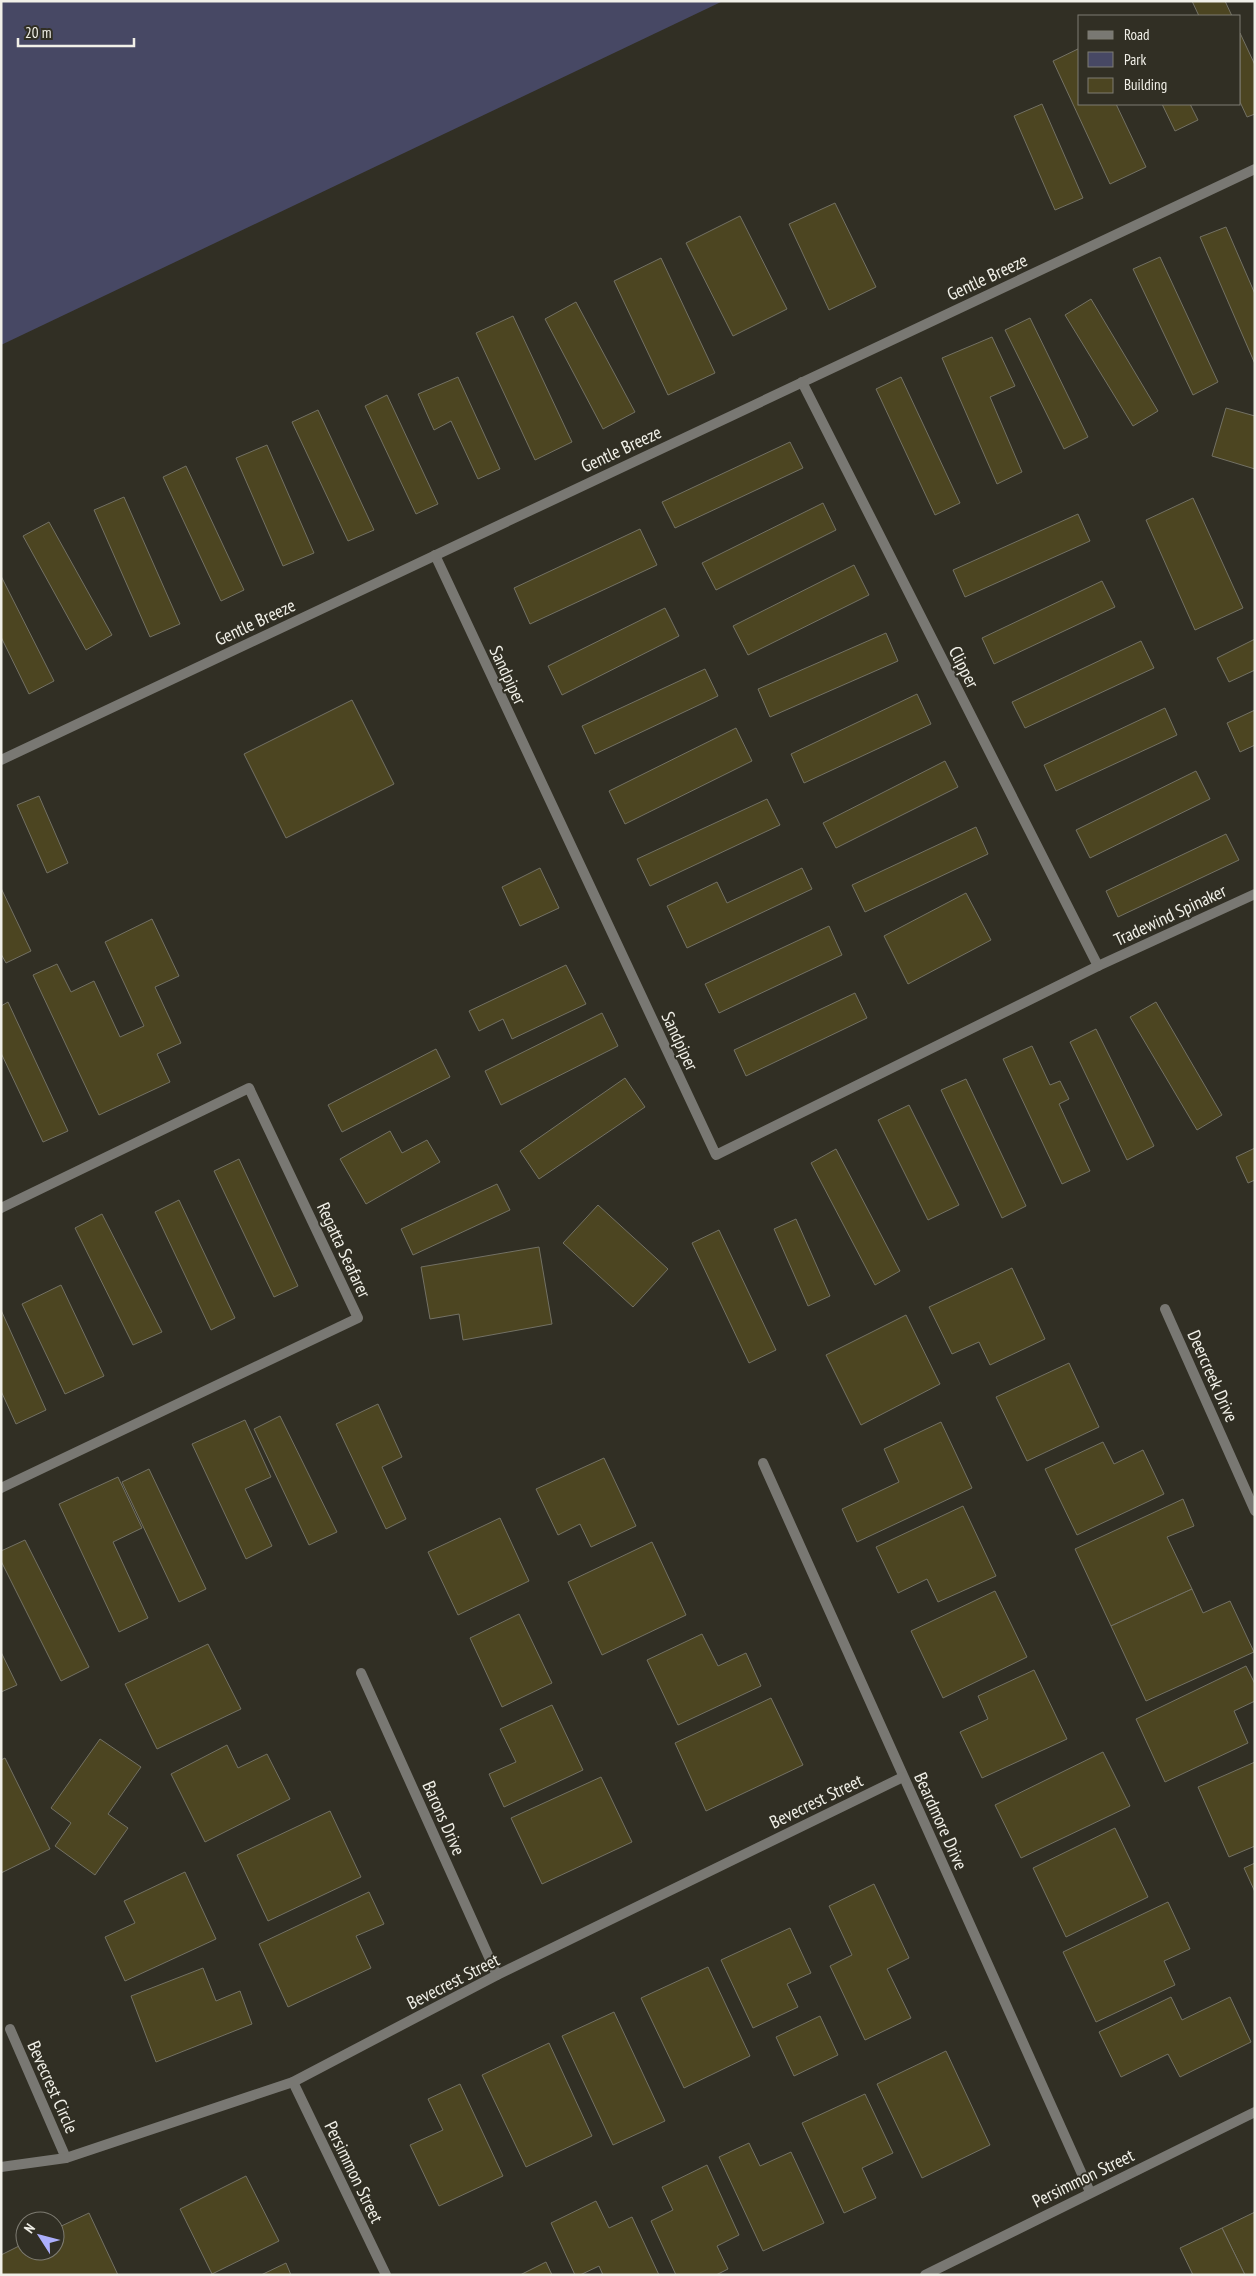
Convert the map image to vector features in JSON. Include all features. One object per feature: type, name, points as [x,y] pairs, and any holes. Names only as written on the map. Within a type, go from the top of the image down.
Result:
[{"type":"street","name":"Gentle Breeze","points":[[1,760],[1255,168]]},
{"type":"street","name":"Clipper","points":[[802,382],[1098,966]]},
{"type":"street","name":"Sandpiper","points":[[434,555],[716,1155],[1098,966]]},
{"type":"street","name":"Tradewind Spinaker","points":[[1098,966],[1255,894]]},
{"type":"street","name":"Regatta Seafarer","points":[[1,1208],[249,1088],[358,1318],[1,1488]]},
{"type":"street","name":"Deercreek Drive","points":[[1165,1309],[1255,1511]]},
{"type":"street","name":"Beardmore Drive","points":[[763,1463],[1090,2192]]},
{"type":"street","name":"Barons Drive","points":[[361,1674],[497,1975]]},
{"type":"street","name":"Bevecrest Street","points":[[1,2167],[66,2158],[293,2082],[497,1975],[903,1776]]},
{"type":"street","name":"Bevecrest Circle","points":[[10,2029],[66,2158]]},
{"type":"street","name":"Persimmon Street","points":[[293,2082],[386,2275]]},
{"type":"street","name":"Persimmon Street","points":[[925,2275],[1255,2112]]},
{"type":"green space","points":[[1,1],[723,1],[1,345]]},
{"type":"building","points":[[1192,1],[1225,1],[1232,15],[1199,15]]},
{"type":"building","points":[[1241,35],[1255,65],[1255,114],[1247,117],[1241,104]]},
{"type":"building","points":[[1078,49],[1078,105],[1116,105],[1146,167],[1110,184],[1053,61]]},
{"type":"building","points":[[1042,104],[1083,198],[1055,210],[1014,116]]},
{"type":"building","points":[[1162,105],[1190,105],[1198,120],[1175,131]]},
{"type":"building","points":[[835,203],[876,287],[829,310],[789,224]]},
{"type":"building","points":[[740,216],[787,309],[733,336],[686,243]]},
{"type":"building","points":[[1226,227],[1255,294],[1255,364],[1200,237]]},
{"type":"building","points":[[1160,257],[1218,382],[1193,395],[1133,269]]},
{"type":"building","points":[[661,258],[715,373],[668,395],[614,281]]},
{"type":"building","points":[[1091,299],[1158,411],[1133,426],[1065,315]]},
{"type":"building","points":[[576,302],[635,412],[603,429],[545,319]]},
{"type":"building","points":[[513,316],[572,442],[535,460],[476,333]]},
{"type":"building","points":[[1030,318],[1088,437],[1064,449],[1005,330]]},
{"type":"building","points":[[992,337],[1015,386],[990,397],[1022,472],[997,484],[942,358]]},
{"type":"building","points":[[458,377],[500,469],[478,479],[451,421],[434,430],[418,394]]},
{"type":"building","points":[[901,377],[960,503],[935,515],[876,389]]},
{"type":"building","points":[[387,395],[438,504],[416,514],[365,406]]},
{"type":"building","points":[[1226,408],[1255,416],[1255,469],[1212,456]]},
{"type":"building","points":[[318,410],[374,530],[348,541],[292,422]]},
{"type":"building","points":[[790,442],[803,468],[675,528],[662,502]]},
{"type":"building","points":[[267,445],[314,553],[283,566],[236,458]]},
{"type":"building","points":[[186,466],[244,590],[221,601],[163,477]]},
{"type":"building","points":[[124,497],[180,624],[150,637],[94,510]]},
{"type":"building","points":[[1193,498],[1243,608],[1195,630],[1146,520]]},
{"type":"building","points":[[823,503],[836,530],[716,590],[702,563]]},
{"type":"building","points":[[1078,514],[1090,541],[965,597],[953,570]]},
{"type":"building","points":[[49,522],[112,635],[86,650],[23,536]]},
{"type":"building","points":[[640,529],[657,565],[530,624],[514,588]]},
{"type":"building","points":[[854,565],[869,595],[748,655],[733,626]]},
{"type":"building","points":[[1,576],[54,681],[29,694],[1,637]]},
{"type":"building","points":[[1102,581],[1115,607],[994,664],[982,638]]},
{"type":"building","points":[[665,608],[679,636],[562,695],[548,666]]},
{"type":"building","points":[[886,633],[898,661],[770,717],[758,689]]},
{"type":"building","points":[[1255,639],[1255,670],[1229,682],[1217,658]]},
{"type":"building","points":[[1141,641],[1154,668],[1025,728],[1012,702]]},
{"type":"building","points":[[705,669],[718,696],[595,754],[582,726]]},
{"type":"building","points":[[917,694],[931,724],[804,783],[791,754]]},
{"type":"building","points":[[352,700],[394,784],[286,838],[244,754]]},
{"type":"building","points":[[1165,708],[1177,735],[1056,791],[1044,765]]},
{"type":"building","points":[[1255,710],[1255,745],[1240,752],[1227,723]]},
{"type":"building","points":[[736,728],[752,761],[625,824],[609,791]]},
{"type":"building","points":[[945,761],[958,787],[836,848],[823,823]]},
{"type":"building","points":[[1196,771],[1210,799],[1090,858],[1076,830]]},
{"type":"building","points":[[39,796],[68,863],[47,873],[17,805]]},
{"type":"building","points":[[767,799],[780,825],[650,886],[637,859]]},
{"type":"building","points":[[976,827],[988,854],[865,912],[852,885]]},
{"type":"building","points":[[1226,834],[1239,860],[1118,917],[1106,891]]},
{"type":"building","points":[[540,868],[559,908],[520,926],[502,887]]},
{"type":"building","points":[[802,868],[812,889],[687,948],[667,906],[717,882],[727,903]]},
{"type":"building","points":[[1,888],[31,951],[6,963],[1,954]]},
{"type":"building","points":[[966,893],[991,940],[908,984],[884,936]]},
{"type":"building","points":[[152,919],[179,976],[155,987],[181,1043],[157,1054],[170,1082],[99,1115],[33,975],[57,964],[71,992],[94,981],[120,1037],[144,1026],[105,942]]},
{"type":"building","points":[[829,926],[842,955],[719,1013],[705,984]]},
{"type":"building","points":[[566,965],[586,1004],[512,1039],[503,1019],[479,1031],[469,1011]]},
{"type":"building","points":[[855,993],[867,1018],[746,1076],[734,1050]]},
{"type":"building","points":[[8,1002],[68,1131],[43,1142],[1,1053],[1,1006]]},
{"type":"building","points":[[1156,1002],[1222,1115],[1197,1130],[1130,1017]]},
{"type":"building","points":[[602,1013],[618,1046],[501,1105],[485,1071]]},
{"type":"building","points":[[1096,1029],[1154,1146],[1127,1160],[1070,1042]]},
{"type":"building","points":[[1032,1046],[1050,1085],[1060,1081],[1069,1099],[1059,1104],[1090,1171],[1062,1184],[1003,1059]]},
{"type":"building","points":[[436,1049],[450,1077],[342,1132],[328,1105]]},
{"type":"building","points":[[625,1078],[645,1107],[539,1179],[520,1151]]},
{"type":"building","points":[[966,1079],[1026,1206],[1002,1218],[941,1090]]},
{"type":"building","points":[[909,1105],[959,1205],[928,1220],[878,1120]]},
{"type":"building","points":[[390,1131],[402,1153],[427,1140],[440,1162],[366,1204],[340,1159]]},
{"type":"building","points":[[1255,1148],[1255,1180],[1248,1183],[1236,1157]]},
{"type":"building","points":[[836,1149],[900,1271],[875,1285],[811,1163]]},
{"type":"building","points":[[239,1159],[298,1286],[274,1297],[214,1171]]},
{"type":"building","points":[[497,1184],[510,1210],[413,1255],[401,1229]]},
{"type":"building","points":[[179,1200],[235,1318],[211,1330],[155,1212]]},
{"type":"building","points":[[598,1205],[668,1269],[633,1307],[563,1243]]},
{"type":"building","points":[[102,1214],[162,1332],[133,1345],[75,1228]]},
{"type":"building","points":[[796,1219],[830,1296],[808,1306],[774,1229]]},
{"type":"building","points":[[719,1230],[776,1350],[749,1363],[692,1243]]},
{"type":"building","points":[[539,1247],[552,1324],[463,1340],[459,1314],[430,1319],[421,1267]]},
{"type":"building","points":[[1012,1268],[1045,1339],[990,1365],[979,1342],[952,1354],[929,1307]]},
{"type":"building","points":[[61,1285],[104,1376],[65,1394],[22,1304]]},
{"type":"building","points":[[1,1310],[46,1410],[16,1424],[1,1391]]},
{"type":"building","points":[[906,1315],[940,1384],[861,1425],[826,1355]]},
{"type":"building","points":[[1069,1363],[1099,1427],[1027,1461],[996,1397]]},
{"type":"building","points":[[378,1404],[402,1457],[382,1467],[406,1519],[386,1529],[336,1424]]},
{"type":"building","points":[[280,1416],[337,1532],[309,1545],[254,1429]]},
{"type":"building","points":[[245,1420],[271,1477],[245,1489],[272,1546],[246,1559],[192,1444]]},
{"type":"building","points":[[941,1422],[972,1488],[857,1542],[842,1509],[899,1482],[884,1449]]},
{"type":"building","points":[[1103,1442],[1114,1464],[1143,1450],[1164,1494],[1077,1535],[1045,1469]]},
{"type":"building","points":[[604,1458],[636,1526],[591,1547],[580,1524],[558,1535],[536,1489]]},
{"type":"building","points":[[149,1469],[206,1589],[179,1602],[122,1482]]},
{"type":"building","points":[[118,1477],[142,1528],[113,1542],[148,1618],[119,1632],[59,1504]]},
{"type":"building","points":[[1183,1499],[1194,1526],[1167,1537],[1192,1589],[1111,1626],[1075,1549]]},
{"type":"building","points":[[963,1506],[996,1576],[938,1602],[927,1579],[898,1593],[876,1547]]},
{"type":"building","points":[[500,1518],[529,1581],[458,1615],[428,1552]]},
{"type":"building","points":[[25,1540],[89,1667],[61,1681],[1,1561],[1,1551]]},
{"type":"building","points":[[652,1542],[686,1615],[602,1655],[568,1582]]},
{"type":"building","points":[[1192,1589],[1203,1613],[1230,1601],[1254,1652],[1146,1701],[1111,1626]]},
{"type":"building","points":[[995,1591],[1027,1657],[943,1698],[911,1631]]},
{"type":"building","points":[[519,1614],[552,1683],[502,1707],[470,1638]]},
{"type":"building","points":[[702,1634],[718,1666],[746,1653],[761,1686],[678,1725],[647,1660]]},
{"type":"building","points":[[208,1644],[241,1709],[157,1749],[125,1684]]},
{"type":"building","points":[[1,1652],[17,1685],[1,1692]]},
{"type":"building","points":[[1246,1666],[1255,1684],[1255,1701],[1234,1711],[1248,1743],[1165,1782],[1136,1719]]},
{"type":"building","points":[[1034,1670],[1067,1739],[982,1778],[960,1732],[988,1719],[978,1696]]},
{"type":"building","points":[[771,1698],[803,1765],[706,1811],[675,1743]]},
{"type":"building","points":[[552,1705],[583,1770],[504,1807],[489,1774],[516,1762],[500,1729]]},
{"type":"building","points":[[100,1739],[141,1767],[108,1814],[128,1828],[95,1875],[55,1846],[71,1823],[51,1808]]},
{"type":"building","points":[[227,1745],[238,1768],[267,1754],[290,1799],[205,1842],[171,1774]]},
{"type":"building","points":[[1103,1752],[1130,1806],[1021,1858],[995,1805]]},
{"type":"building","points":[[5,1758],[50,1849],[1,1873],[1,1760]]},
{"type":"building","points":[[1255,1762],[1255,1846],[1229,1857],[1198,1787]]},
{"type":"building","points":[[601,1777],[632,1842],[542,1884],[511,1818]]},
{"type":"building","points":[[330,1811],[361,1877],[268,1921],[237,1855]]},
{"type":"building","points":[[1115,1828],[1148,1897],[1066,1937],[1033,1868]]},
{"type":"building","points":[[1255,1863],[1255,1892],[1244,1868]]},
{"type":"building","points":[[185,1872],[216,1939],[125,1981],[105,1937],[135,1923],[124,1901]]},
{"type":"building","points":[[874,1884],[909,1958],[887,1969],[911,2018],[865,2040],[830,1966],[852,1955],[829,1906]]},
{"type":"building","points":[[369,1892],[384,1924],[356,1936],[371,1968],[288,2007],[259,1944]]},
{"type":"building","points":[[1168,1902],[1190,1949],[1164,1961],[1175,1985],[1096,2022],[1063,1952]]},
{"type":"building","points":[[790,1928],[811,1973],[787,1984],[798,2007],[753,2028],[721,1960]]},
{"type":"building","points":[[708,1967],[750,2056],[684,2088],[641,1998]]},
{"type":"building","points":[[203,1968],[216,2001],[240,1991],[252,2024],[156,2062],[131,1996]]},
{"type":"building","points":[[1171,1997],[1182,2020],[1230,1997],[1251,2042],[1180,2077],[1168,2054],[1121,2077],[1099,2032]]},
{"type":"building","points":[[614,2012],[665,2121],[613,2145],[562,2036]]},
{"type":"building","points":[[820,2016],[838,2055],[794,2076],[776,2037]]},
{"type":"building","points":[[549,2043],[592,2136],[526,2167],[482,2075]]},
{"type":"building","points":[[946,2051],[990,2145],[922,2178],[877,2084]]},
{"type":"building","points":[[460,2084],[503,2176],[439,2206],[410,2145],[443,2130],[428,2099]]},
{"type":"building","points":[[865,2094],[893,2153],[862,2168],[876,2198],[844,2213],[802,2123]]},
{"type":"building","points":[[749,2143],[760,2166],[791,2152],[824,2223],[763,2251],[719,2157]]},
{"type":"building","points":[[707,2165],[739,2235],[717,2246],[728,2269],[716,2275],[676,2275],[651,2221],[673,2210],[662,2187]]},
{"type":"building","points":[[246,2176],[279,2241],[212,2274],[180,2209]]},
{"type":"building","points":[[596,2201],[609,2228],[632,2217],[659,2275],[603,2275],[599,2266],[580,2275],[575,2275],[551,2223]]},
{"type":"building","points":[[1255,2212],[1255,2275],[1245,2275],[1222,2228]]},
{"type":"building","points":[[89,2213],[118,2275],[1,2275],[1,2255],[15,2248],[15,2261],[65,2261],[65,2224]]},
{"type":"building","points":[[1222,2228],[1245,2275],[1193,2275],[1180,2248]]},
{"type":"building","points":[[546,2262],[552,2275],[520,2275]]},
{"type":"building","points":[[286,2263],[291,2275],[261,2275]]}]
